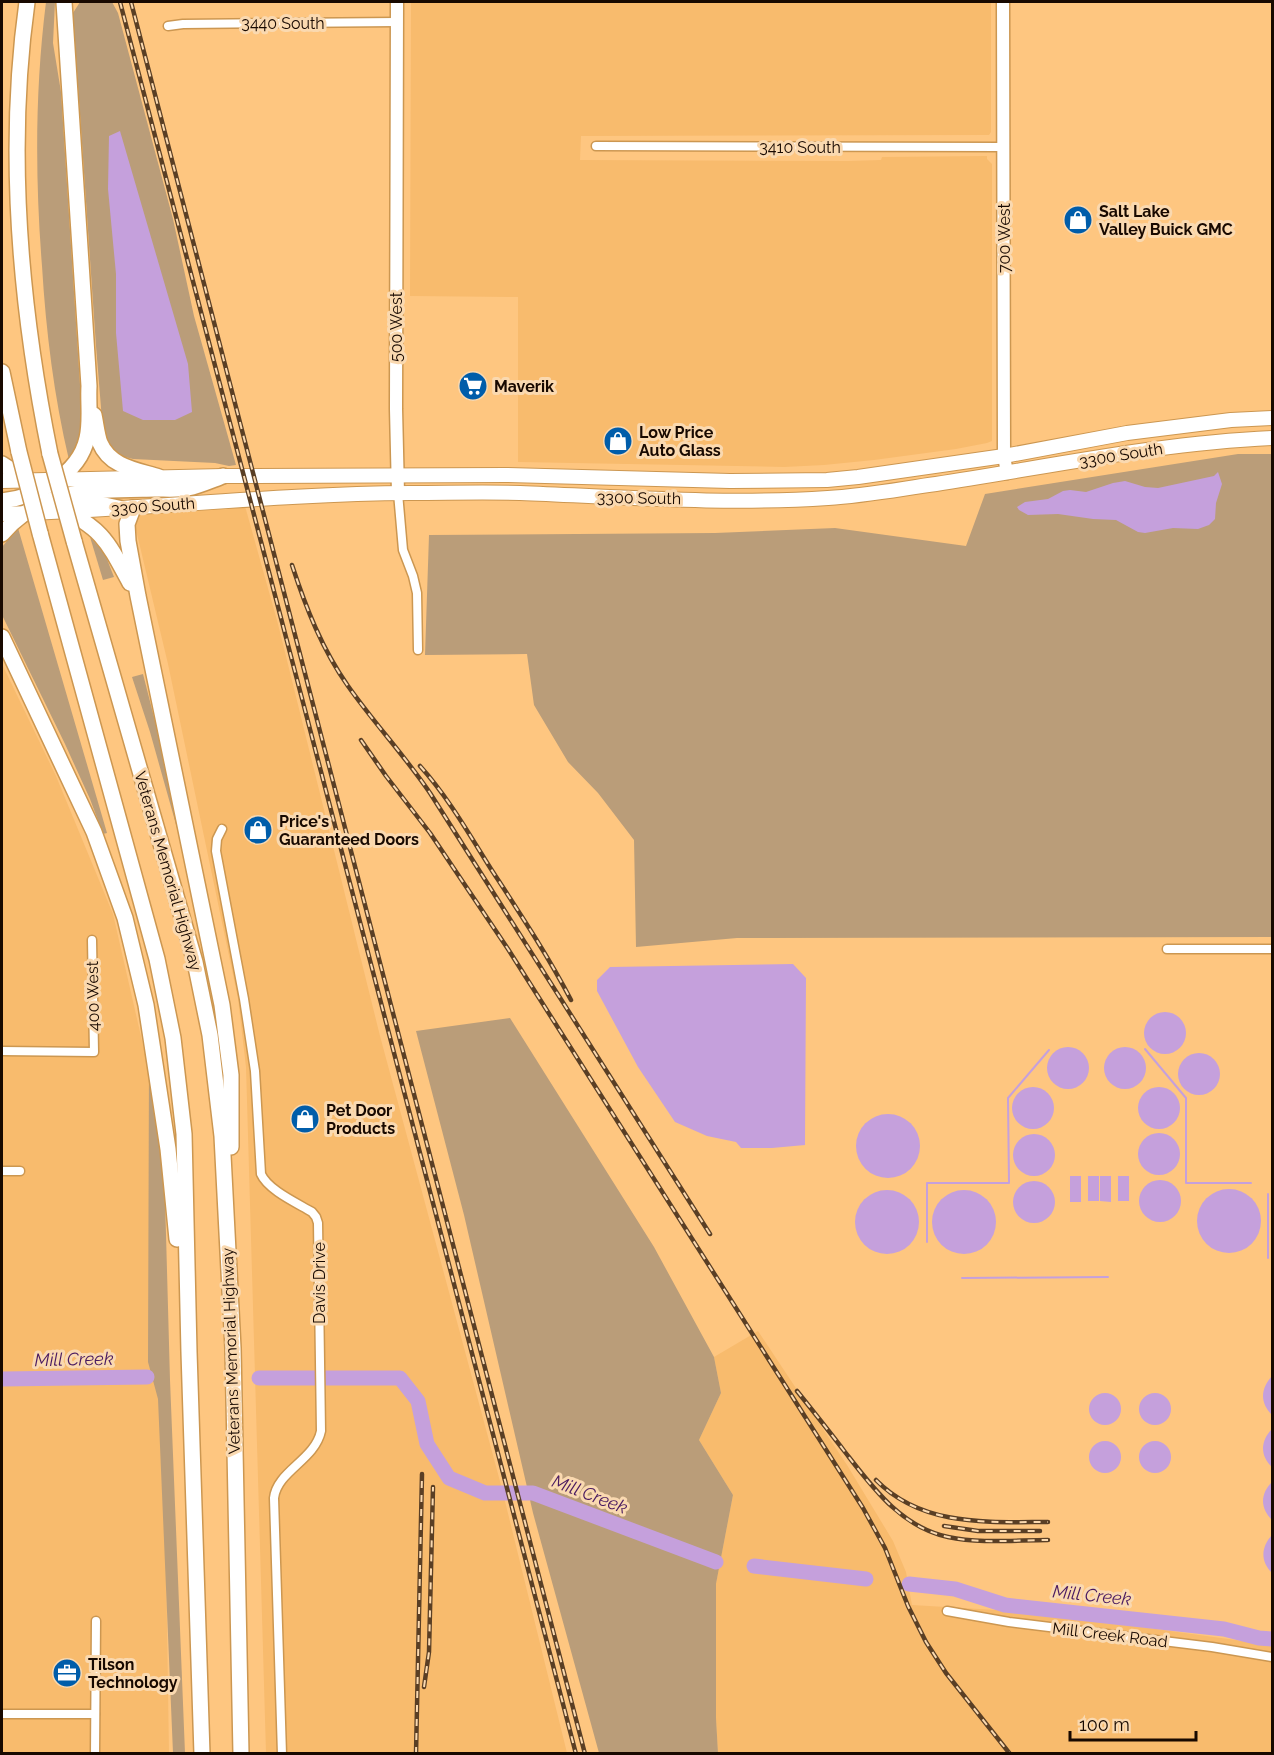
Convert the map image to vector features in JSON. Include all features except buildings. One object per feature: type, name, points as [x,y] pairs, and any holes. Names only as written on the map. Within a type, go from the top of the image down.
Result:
[{"type":"highway","name":"Veterans Memorial Highway","points":[[27,2],[18,120],[18,183],[21,248],[30,344],[50,454],[195,962],[210,1035],[222,1136],[233,1348],[241,1754]]},
{"type":"highway","points":[[2,534],[73,466],[84,448],[88,428],[89,386],[64,2]]},
{"type":"highway","name":"Veterans Memorial Highway","points":[[2,372],[19,452],[40,533],[157,959],[173,1038],[184,1134],[202,1754]]},
{"type":"highway","points":[[89,386],[100,443],[109,457],[120,466],[159,477]]},
{"type":"highway","points":[[2,464],[68,512],[88,523],[106,539],[138,596]]},
{"type":"highway","points":[[63,496],[90,491],[189,488],[223,476]]},
{"type":"highway","points":[[2,490],[24,496]]},
{"type":"highway","points":[[2,501],[24,496],[63,496],[128,508],[128,542],[222,1005],[231,1075],[233,1348]]},
{"type":"highway","points":[[2,637],[94,832],[125,918],[146,1005],[168,1149],[189,1352]]},
{"type":"highway","points":[[2,643],[15,666]]},
{"type":"main road","name":"500 West","points":[[397,2],[398,493]]},
{"type":"main road","name":"700 West","points":[[1004,2],[1004,456],[1007,473]]},
{"type":"main road","name":"3300 South","points":[[2,481],[223,476],[506,474],[730,482],[806,480],[858,477],[1004,456],[1127,433],[1231,420],[1272,418]]},
{"type":"main road","name":"3300 South","points":[[2,514],[68,512],[224,500],[398,493],[517,493],[592,497],[796,500],[860,495],[1130,452],[1272,438]]},
{"type":"street","name":"3440 South","points":[[168,26],[397,22]]},
{"type":"street","name":"3410 South","points":[[596,146],[1004,147]]},
{"type":"street","name":"500 West","points":[[398,493],[403,550],[417,593],[418,650]]},
{"type":"street","name":"Davis Drive","points":[[222,829],[217,839],[216,851],[255,1071],[261,1174],[272,1187],[312,1212],[318,1223],[321,1431],[319,1440],[312,1451],[277,1485],[275,1491],[282,1754]]},
{"type":"street","name":"400 West","points":[[2,1051],[94,1052],[92,940]]},
{"type":"street","points":[[1167,949],[1272,949]]},
{"type":"street","points":[[2,1171],[20,1171]]},
{"type":"street","name":"Mill Creek Road","points":[[947,1611],[1010,1623],[1212,1647],[1272,1657]]},
{"type":"street","points":[[95,1754],[96,1621]]},
{"type":"street","points":[[2,1714],[95,1714]]},
{"type":"shaded area","points":[[46,2],[55,2],[53,43],[61,92],[82,415],[79,441],[69,460],[51,364],[40,233],[37,167],[38,101]]},
{"type":"shaded area","points":[[80,2],[112,2],[118,13],[173,219],[194,316],[236,465],[125,457],[124,459],[110,448],[104,434],[73,13]]},
{"type":"shaded area","points":[[411,2],[991,2],[991,132],[989,135],[581,136],[580,160],[848,161],[881,160],[882,157],[987,156],[992,164],[992,441],[956,449],[874,460],[784,467],[518,462],[518,297],[410,296]]},
{"type":"shaded area","points":[[120,131],[188,364],[192,412],[175,420],[143,420],[123,411],[116,333],[116,274],[108,189],[109,136]]},
{"type":"shaded area","points":[[1238,454],[1272,454],[1272,937],[737,938],[636,947],[634,840],[598,793],[568,762],[534,705],[527,654],[425,655],[429,535],[715,533],[835,528],[966,546],[985,494]]},
{"type":"shaded area","points":[[1218,472],[1222,484],[1216,503],[1215,519],[1209,525],[1198,529],[1173,528],[1145,533],[1138,532],[1116,520],[1058,514],[1028,515],[1017,507],[1025,502],[1048,499],[1063,491],[1086,492],[1125,481],[1158,488],[1214,476]]},
{"type":"shaded area","points":[[245,506],[278,624],[380,1036],[501,1485],[567,1753],[266,1753],[246,1067],[238,999],[168,664],[132,513]]},
{"type":"shaded area","points":[[18,528],[107,833],[103,834],[65,744],[2,615],[2,547]]},
{"type":"shaded area","points":[[90,537],[105,554],[114,577],[103,580]]},
{"type":"shaded area","points":[[2,664],[56,776],[113,914],[151,1080],[163,1367],[169,1753],[2,1753]]},
{"type":"shaded area","points":[[143,674],[164,756],[184,853],[132,677]]},
{"type":"shaded area","points":[[793,964],[806,978],[805,1145],[741,1148],[736,1142],[707,1136],[675,1122],[638,1067],[597,991],[597,980],[610,967]]},
{"type":"shaded area","points":[[1165,1012],[1180,1018],[1186,1033],[1180,1048],[1165,1054],[1150,1048],[1144,1033],[1150,1018]]},
{"type":"shaded area","points":[[510,1018],[654,1247],[714,1357],[721,1393],[699,1440],[733,1495],[716,1584],[718,1753],[599,1753],[533,1513],[464,1215],[416,1031]]},
{"type":"shaded area","points":[[1068,1047],[1083,1053],[1089,1068],[1083,1083],[1068,1089],[1053,1083],[1047,1068],[1053,1053]]},
{"type":"shaded area","points":[[1125,1047],[1140,1053],[1146,1068],[1140,1083],[1125,1089],[1110,1083],[1104,1068],[1110,1053]]},
{"type":"shaded area","points":[[1199,1053],[1214,1059],[1220,1074],[1214,1089],[1199,1095],[1184,1089],[1178,1074],[1184,1059]]},
{"type":"shaded area","points":[[149,1060],[165,1198],[185,1753],[173,1753],[158,1399],[148,1362]]},
{"type":"shaded area","points":[[1033,1087],[1048,1093],[1054,1108],[1048,1123],[1033,1129],[1018,1123],[1012,1108],[1018,1093]]},
{"type":"shaded area","points":[[1159,1087],[1174,1093],[1180,1108],[1174,1123],[1159,1129],[1144,1123],[1138,1108],[1144,1093]]},
{"type":"shaded area","points":[[882,1114],[894,1114],[911,1123],[918,1134],[920,1146],[918,1158],[911,1169],[894,1178],[882,1178],[870,1173],[861,1164],[856,1152],[856,1140],[861,1128],[870,1119]]},
{"type":"shaded area","points":[[1159,1133],[1174,1139],[1180,1154],[1174,1169],[1159,1175],[1144,1169],[1138,1154],[1144,1139]]},
{"type":"shaded area","points":[[1034,1134],[1049,1140],[1055,1155],[1049,1170],[1034,1176],[1019,1170],[1013,1155],[1019,1140]]},
{"type":"shaded area","points":[[1070,1176],[1081,1176],[1081,1202],[1070,1202]]},
{"type":"shaded area","points":[[1088,1176],[1099,1176],[1099,1201],[1088,1201]]},
{"type":"shaded area","points":[[1100,1176],[1111,1176],[1111,1202],[1100,1201]]},
{"type":"shaded area","points":[[1118,1176],[1129,1176],[1129,1201],[1118,1201]]},
{"type":"shaded area","points":[[1160,1180],[1175,1186],[1181,1201],[1175,1216],[1160,1222],[1145,1216],[1139,1201],[1145,1186]]},
{"type":"shaded area","points":[[1034,1181],[1049,1187],[1055,1202],[1049,1217],[1034,1223],[1019,1217],[1013,1202],[1019,1187]]},
{"type":"shaded area","points":[[1223,1189],[1235,1189],[1252,1198],[1259,1209],[1261,1221],[1259,1233],[1252,1244],[1235,1253],[1223,1253],[1211,1248],[1202,1239],[1197,1227],[1197,1215],[1202,1203],[1211,1194]]},
{"type":"shaded area","points":[[881,1190],[893,1190],[910,1199],[917,1210],[919,1222],[917,1234],[910,1245],[893,1254],[881,1254],[869,1249],[860,1240],[855,1228],[855,1216],[860,1204],[869,1195]]},
{"type":"shaded area","points":[[958,1190],[970,1190],[987,1199],[994,1210],[996,1222],[994,1234],[987,1245],[970,1254],[958,1254],[946,1249],[937,1240],[932,1228],[932,1216],[937,1204],[946,1195]]},
{"type":"shaded area","points":[[758,1331],[847,1465],[893,1541],[906,1572],[912,1605],[1032,1612],[1272,1645],[1272,1753],[718,1753],[716,1584],[733,1495],[699,1440],[721,1393],[714,1357]]},
{"type":"shaded area","points":[[1272,1376],[1272,1415],[1265,1406],[1263,1396],[1265,1386]]},
{"type":"shaded area","points":[[1105,1393],[1117,1397],[1121,1409],[1117,1421],[1105,1425],[1093,1421],[1089,1409],[1093,1397]]},
{"type":"shaded area","points":[[1155,1393],[1167,1397],[1171,1409],[1167,1421],[1155,1425],[1143,1421],[1139,1409],[1143,1397]]},
{"type":"shaded area","points":[[1272,1429],[1272,1467],[1265,1458],[1263,1448],[1265,1438]]},
{"type":"shaded area","points":[[1105,1441],[1117,1445],[1121,1457],[1117,1469],[1105,1473],[1093,1469],[1089,1457],[1093,1445]]},
{"type":"shaded area","points":[[1155,1441],[1167,1445],[1171,1457],[1167,1469],[1155,1473],[1143,1469],[1139,1457],[1143,1445]]},
{"type":"shaded area","points":[[1272,1482],[1272,1520],[1265,1511],[1263,1501],[1265,1491]]},
{"type":"shaded area","points":[[1272,1535],[1272,1573],[1265,1564],[1263,1554]]},
{"type":"waterway","points":[[1145,1049],[1186,1098],[1186,1183],[1251,1183]]},
{"type":"waterway","points":[[927,1242],[927,1183],[1009,1183],[1008,1098],[1049,1050]]},
{"type":"waterway","points":[[1268,1194],[1268,1258]]},
{"type":"waterway","points":[[962,1278],[1108,1277]]},
{"type":"waterway","name":"Mill Creek","points":[[2,1379],[147,1377]]},
{"type":"waterway","name":"Mill Creek","points":[[259,1378],[400,1378],[418,1401],[427,1444],[449,1478],[485,1493],[533,1493],[716,1562]]},
{"type":"waterway","name":"Mill Creek","points":[[754,1566],[866,1579]]},
{"type":"waterway","name":"Mill Creek","points":[[909,1584],[955,1589],[1005,1605],[1224,1629],[1272,1639]]},
{"type":"railway","points":[[120,2],[576,1754]]},
{"type":"railway","points":[[131,2],[585,1754]]},
{"type":"railway","points":[[292,565],[303,597],[330,658],[358,700],[430,793],[710,1234]]},
{"type":"railway","points":[[361,740],[430,833],[508,949],[863,1508],[885,1548],[908,1606],[926,1642],[946,1673],[1010,1754]]},
{"type":"railway","points":[[420,766],[458,816],[532,933],[571,1000]]},
{"type":"railway","points":[[797,1391],[878,1492],[889,1504],[916,1525],[931,1532],[960,1539],[1048,1540]]},
{"type":"railway","points":[[416,1754],[422,1474]]},
{"type":"railway","points":[[876,1480],[894,1495],[935,1514],[979,1521],[1048,1522]]},
{"type":"railway","points":[[424,1687],[429,1652],[433,1487]]},
{"type":"railway","points":[[944,1526],[978,1531],[1040,1531]]},
{"type":"place","name":"Salt Lake Valley Buick GMC","points":[[1078,220]]},
{"type":"place","name":"Maverik","points":[[473,386]]},
{"type":"place","name":"Low Price Auto Glass","points":[[618,441]]},
{"type":"place","name":"Price's Guaranteed Doors","points":[[258,830]]},
{"type":"place","name":"Pet Door Products","points":[[305,1119]]},
{"type":"place","name":"Tilson Technology","points":[[67,1673]]}]
